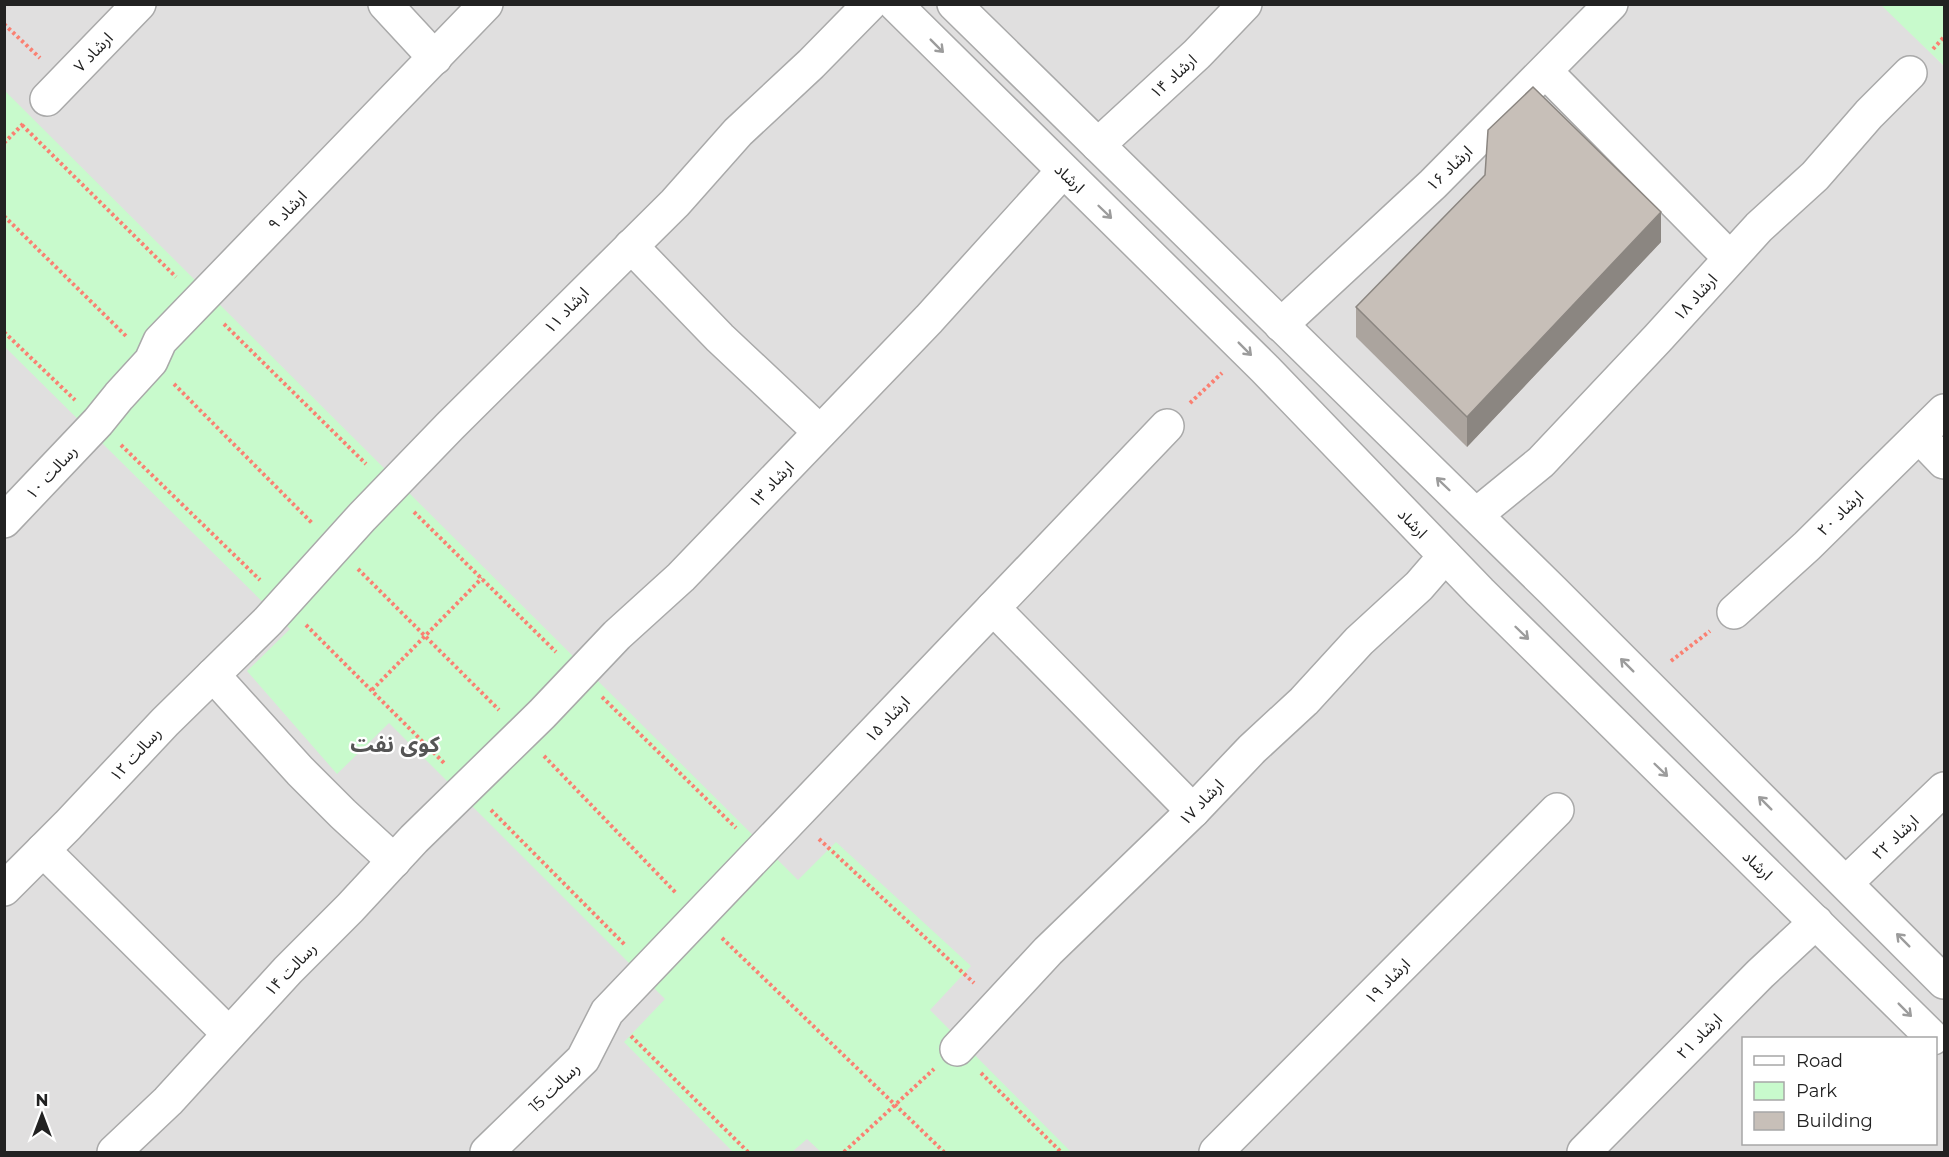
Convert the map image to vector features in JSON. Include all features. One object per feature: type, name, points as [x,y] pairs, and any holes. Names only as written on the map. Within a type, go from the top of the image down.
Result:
[{"type":"street","name":"ارشاد ۷","points":[[56,91],[139,4]]},
{"type":"street","points":[[385,4],[435,58]]},
{"type":"street","name":"ارشاد ۹","points":[[98,422],[151,361],[160,341],[486,4]]},
{"type":"street","name":"ارشاد ۱۱","points":[[276,612],[335,546],[450,426],[675,203],[738,132],[812,64],[870,4]]},
{"type":"street","name":"ارشاد","points":[[895,4],[1246,350],[1445,556],[1931,1037]]},
{"type":"street","points":[[954,4],[1476,515],[1944,982]]},
{"type":"street","name":"ارشاد ۱۴","points":[[1098,145],[1197,54],[1245,4]]},
{"type":"street","name":"ارشاد ۱۶","points":[[1281,325],[1385,230],[1546,72],[1611,4]]},
{"type":"street","points":[[977,86],[1007,56]]},
{"type":"street","points":[[1546,72],[1730,258]]},
{"type":"street","name":"ارشاد ۱۸","points":[[1476,515],[1541,462],[1759,226],[1815,176],[1869,114],[1910,74]]},
{"type":"street","name":"ارشاد ۱۳","points":[[468,786],[522,734],[617,635],[681,577],[929,319],[1063,171]]},
{"type":"street","points":[[631,246],[720,338],[820,432]]},
{"type":"street","name":"ارشاد ۲۰","points":[[1734,612],[1807,546],[1944,411]]},
{"type":"street","points":[[1342,449],[1375,417]]},
{"type":"street","name":"رسالت ۱۰","points":[[4,521],[98,422]]},
{"type":"street","name":"ارشاد ۱۵","points":[[607,1012],[1167,426]]},
{"type":"street","points":[[1919,436],[1944,462]]},
{"type":"street","name":"ارشاد ۱۷","points":[[957,1049],[1048,951],[1193,811],[1252,749],[1304,701],[1359,641],[1419,586],[1445,556]]},
{"type":"street","points":[[993,608],[1193,811]]},
{"type":"street","name":"رسالت ۱۲","points":[[4,889],[276,612]]},
{"type":"street","points":[[213,675],[300,771],[394,861]]},
{"type":"street","name":"رسالت ۱۴","points":[[114,1152],[168,1101],[288,970],[468,786]]},
{"type":"street","name":"ارشاد ۲۲","points":[[1846,883],[1944,789]]},
{"type":"street","name":"ارشاد ۱۹","points":[[1216,1152],[1557,810]]},
{"type":"street","points":[[43,850],[229,1034]]},
{"type":"street","name":"ارشاد ۲۱","points":[[1584,1152],[1760,974],[1816,922]]},
{"type":"street","name":"رسالت 15","points":[[487,1152],[583,1059],[607,1012]]},
{"type":"path","points":[[4,24],[56,91]]},
{"type":"path","points":[[4,216],[425,636],[699,916],[944,1152]]},
{"type":"path","points":[[4,332],[98,422],[276,612],[372,690],[649,968]]},
{"type":"path","points":[[1167,426],[1246,350]]},
{"type":"path","points":[[372,690],[482,578]]},
{"type":"path","points":[[1645,682],[1734,612]]},
{"type":"path","points":[[794,816],[999,1005]]},
{"type":"path","points":[[607,1012],[748,1152]]},
{"type":"path","points":[[844,1152],[957,1049],[1061,1152]]},
{"type":"shaded area","points":[[1881,4],[1944,66],[1944,1152],[5,1152],[5,5]]},
{"type":"green space","points":[[1881,5],[1944,5],[1944,66]]},
{"type":"green space","points":[[4,90],[798,880],[836,842],[971,966],[930,1010],[1071,1152],[821,1152],[807,1139],[792,1152],[733,1152],[624,1042],[665,999],[389,723],[337,774],[247,671],[290,629],[5,347]]},
{"type":"building","points":[[1533,87],[1661,212],[1467,417],[1356,307],[1485,175],[1488,130]]},
{"type":"district","name":"کوی نفت","points":[[395,744]]}]
